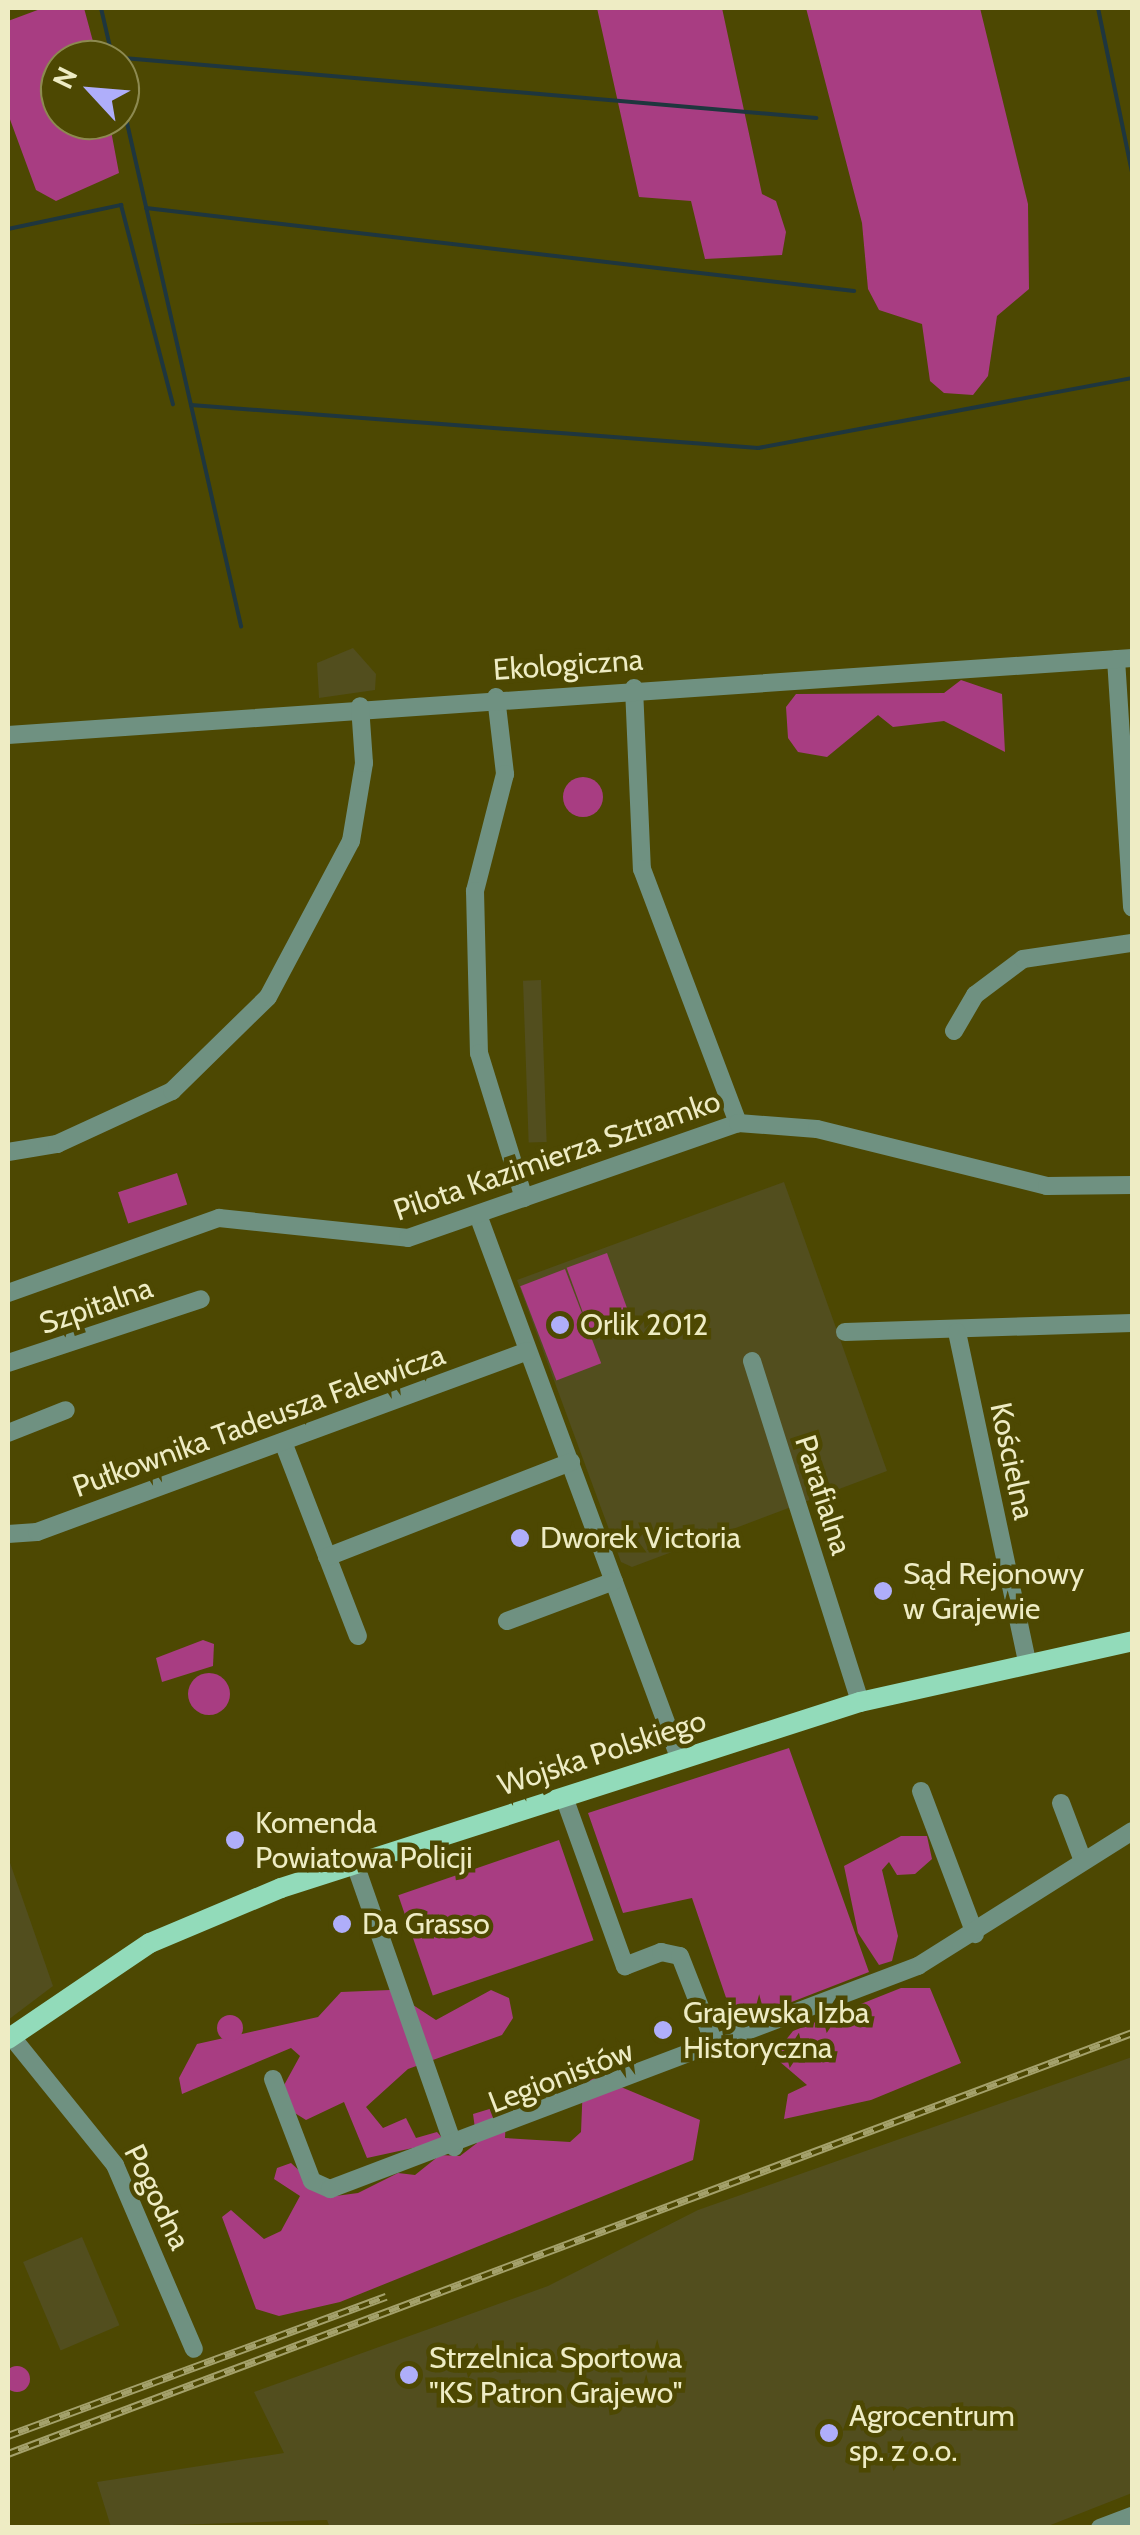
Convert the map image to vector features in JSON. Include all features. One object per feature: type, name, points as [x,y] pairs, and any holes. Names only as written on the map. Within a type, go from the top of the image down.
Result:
[{"type":"main road","name":"Wojska Polskiego","points":[[9,2038],[150,1944],[356,1864],[860,1702],[1026,1661],[1132,1640]]},
{"type":"street","name":"Ekologiczna","points":[[8,735],[360,706],[1124,658]]},
{"type":"street","points":[[1124,658],[1132,907]]},
{"type":"street","points":[[634,688],[642,870],[738,1123]]},
{"type":"street","points":[[496,697],[504,774],[475,891],[479,1053],[524,1198]]},
{"type":"street","points":[[8,1152],[57,1144],[172,1091],[268,998],[351,841],[364,763],[360,706]]},
{"type":"street","points":[[954,1031],[976,996],[1023,959],[1132,944]]},
{"type":"street","name":"Pilota Kazimierza Sztramko","points":[[8,1294],[219,1218],[384,1242],[478,1215],[738,1123],[816,1129],[1046,1186],[1132,1185]]},
{"type":"street","points":[[478,1215],[680,1760]]},
{"type":"street","name":"Szpitalna","points":[[8,1364],[201,1299]]},
{"type":"street","points":[[845,1332],[957,1332],[1132,1323]]},
{"type":"street","name":"Kościelna","points":[[957,1332],[1026,1661]]},
{"type":"street","name":"Pułkownika Tadeusza Falewicza","points":[[8,1534],[37,1532],[528,1351]]},
{"type":"street","name":"Parafialna","points":[[752,1361],[860,1702]]},
{"type":"street","points":[[8,1432],[66,1410]]},
{"type":"street","points":[[284,1442],[358,1636]]},
{"type":"street","points":[[327,1557],[571,1462]]},
{"type":"street","points":[[507,1621],[614,1581]]},
{"type":"street","points":[[921,1791],[975,1934]]},
{"type":"street","points":[[564,1797],[625,1966],[660,1952],[680,1956],[716,2048]]},
{"type":"street","points":[[1061,1803],[1083,1861]]},
{"type":"street","name":"Legionistów","points":[[273,2079],[318,2189],[454,2147],[716,2048],[975,1934],[1132,1831]]},
{"type":"street","points":[[356,1864],[454,2147]]},
{"type":"street","name":"Pogodna","points":[[9,2038],[115,2165],[194,2349]]},
{"type":"street","points":[[1100,2528],[1132,2516]]},
{"type":"shaded area","points":[[43,8],[84,8],[93,40],[40,40],[40,140],[113,140],[119,173],[56,201],[36,190],[8,114],[8,21]]},
{"type":"shaded area","points":[[597,8],[722,8],[762,194],[776,201],[786,232],[782,255],[705,259],[691,201],[639,197]]},
{"type":"shaded area","points":[[806,8],[980,8],[1028,204],[1029,289],[997,316],[988,376],[973,395],[944,393],[930,381],[922,324],[879,310],[868,289],[862,223]]},
{"type":"shaded area","points":[[353,648],[376,674],[375,690],[319,698],[317,663]]},
{"type":"shaded area","points":[[961,680],[1002,694],[1005,752],[944,721],[893,727],[878,715],[827,757],[798,752],[788,738],[786,707],[796,694],[944,693]]},
{"type":"shaded area","points":[[583,777],[597,783],[603,797],[597,811],[583,817],[569,811],[563,797],[569,783]]},
{"type":"shaded area","points":[[541,980],[547,1142],[529,1143],[523,981]]},
{"type":"shaded area","points":[[177,1173],[187,1204],[128,1224],[118,1192]]},
{"type":"shaded area","points":[[784,1182],[887,1471],[632,1567],[621,1562],[517,1280]]},
{"type":"shaded area","points":[[607,1253],[633,1323],[592,1338],[567,1268]]},
{"type":"shaded area","name":"Orlik 2012","points":[[565,1269],[601,1363],[556,1380],[520,1286]]},
{"type":"shaded area","points":[[203,1640],[214,1644],[213,1666],[162,1682],[156,1658]]},
{"type":"shaded area","points":[[209,1673],[224,1679],[230,1694],[224,1709],[209,1715],[194,1709],[188,1694],[194,1679]]},
{"type":"shaded area","points":[[789,1748],[869,1972],[735,2024],[692,1898],[623,1913],[588,1813]]},
{"type":"shaded area","points":[[901,1836],[927,1836],[932,1859],[915,1874],[897,1875],[889,1862],[882,1870],[898,1936],[892,1961],[879,1965],[858,1933],[844,1866]]},
{"type":"shaded area","points":[[559,1840],[594,1940],[433,1996],[398,1895]]},
{"type":"shaded area","points":[[8,1857],[53,1986],[8,2020]]},
{"type":"shaded area","points":[[901,1988],[930,1988],[961,2063],[871,2100],[784,2119],[788,2094],[807,2085],[773,2056],[793,2031]]},
{"type":"shaded area","points":[[390,1990],[436,2020],[491,1990],[509,1998],[513,2018],[502,2035],[408,2069],[366,2107],[383,2128],[406,2118],[416,2138],[437,2132],[445,2141],[367,2158],[344,2102],[306,2120],[290,2110],[283,2087],[300,2056],[291,2048],[182,2094],[179,2078],[197,2044],[318,2017],[341,1992]]},
{"type":"shaded area","points":[[230,2015],[239,2019],[243,2028],[239,2037],[230,2041],[221,2037],[217,2028],[221,2019]]},
{"type":"shaded area","points":[[1132,2057],[1132,2493],[1043,2528],[330,2528],[327,2520],[111,2527],[97,2482],[284,2453],[254,2392],[548,2286],[698,2210]]},
{"type":"shaded area","points":[[597,2077],[700,2120],[693,2160],[340,2302],[279,2316],[256,2309],[222,2217],[231,2210],[264,2239],[281,2231],[300,2196],[274,2179],[277,2168],[291,2163],[328,2197],[358,2193],[398,2173],[415,2175],[440,2155],[460,2156],[477,2143],[473,2114],[496,2107],[506,2117],[505,2138],[570,2142],[581,2132],[583,2083]]},
{"type":"shaded area","points":[[82,2237],[120,2325],[61,2350],[23,2262]]},
{"type":"shaded area","points":[[17,2366],[26,2370],[30,2379],[26,2388],[17,2392],[8,2388],[4,2379],[8,2370]]},
{"type":"waterway","points":[[101,8],[108,40]]},
{"type":"waterway","points":[[1098,8],[1132,172]]},
{"type":"waterway","points":[[140,59],[816,118]]},
{"type":"waterway","points":[[131,140],[241,626]]},
{"type":"waterway","points":[[8,229],[121,205],[173,404]]},
{"type":"waterway","points":[[146,208],[854,291]]},
{"type":"waterway","points":[[191,405],[758,448],[1132,378]]},
{"type":"railway","points":[[8,2454],[1132,2033]]},
{"type":"railway","points":[[8,2436],[386,2297]]},
{"type":"place","name":"Orlik 2012","points":[[560,1325]]},
{"type":"place","name":"Dworek Victoria","points":[[520,1538]]},
{"type":"place","name":"Sąd Rejonowy w Grajewie","points":[[883,1591]]},
{"type":"place","name":"Komenda Powiatowa Policji","points":[[235,1840]]},
{"type":"place","name":"Da Grasso","points":[[342,1924]]},
{"type":"place","name":"Grajewska Izba Historyczna","points":[[663,2030]]},
{"type":"place","name":"Strzelnica Sportowa \"KS Patron Grajewo\"","points":[[409,2375]]},
{"type":"place","name":"Agrocentrum sp. z o.o.","points":[[829,2433]]}]
